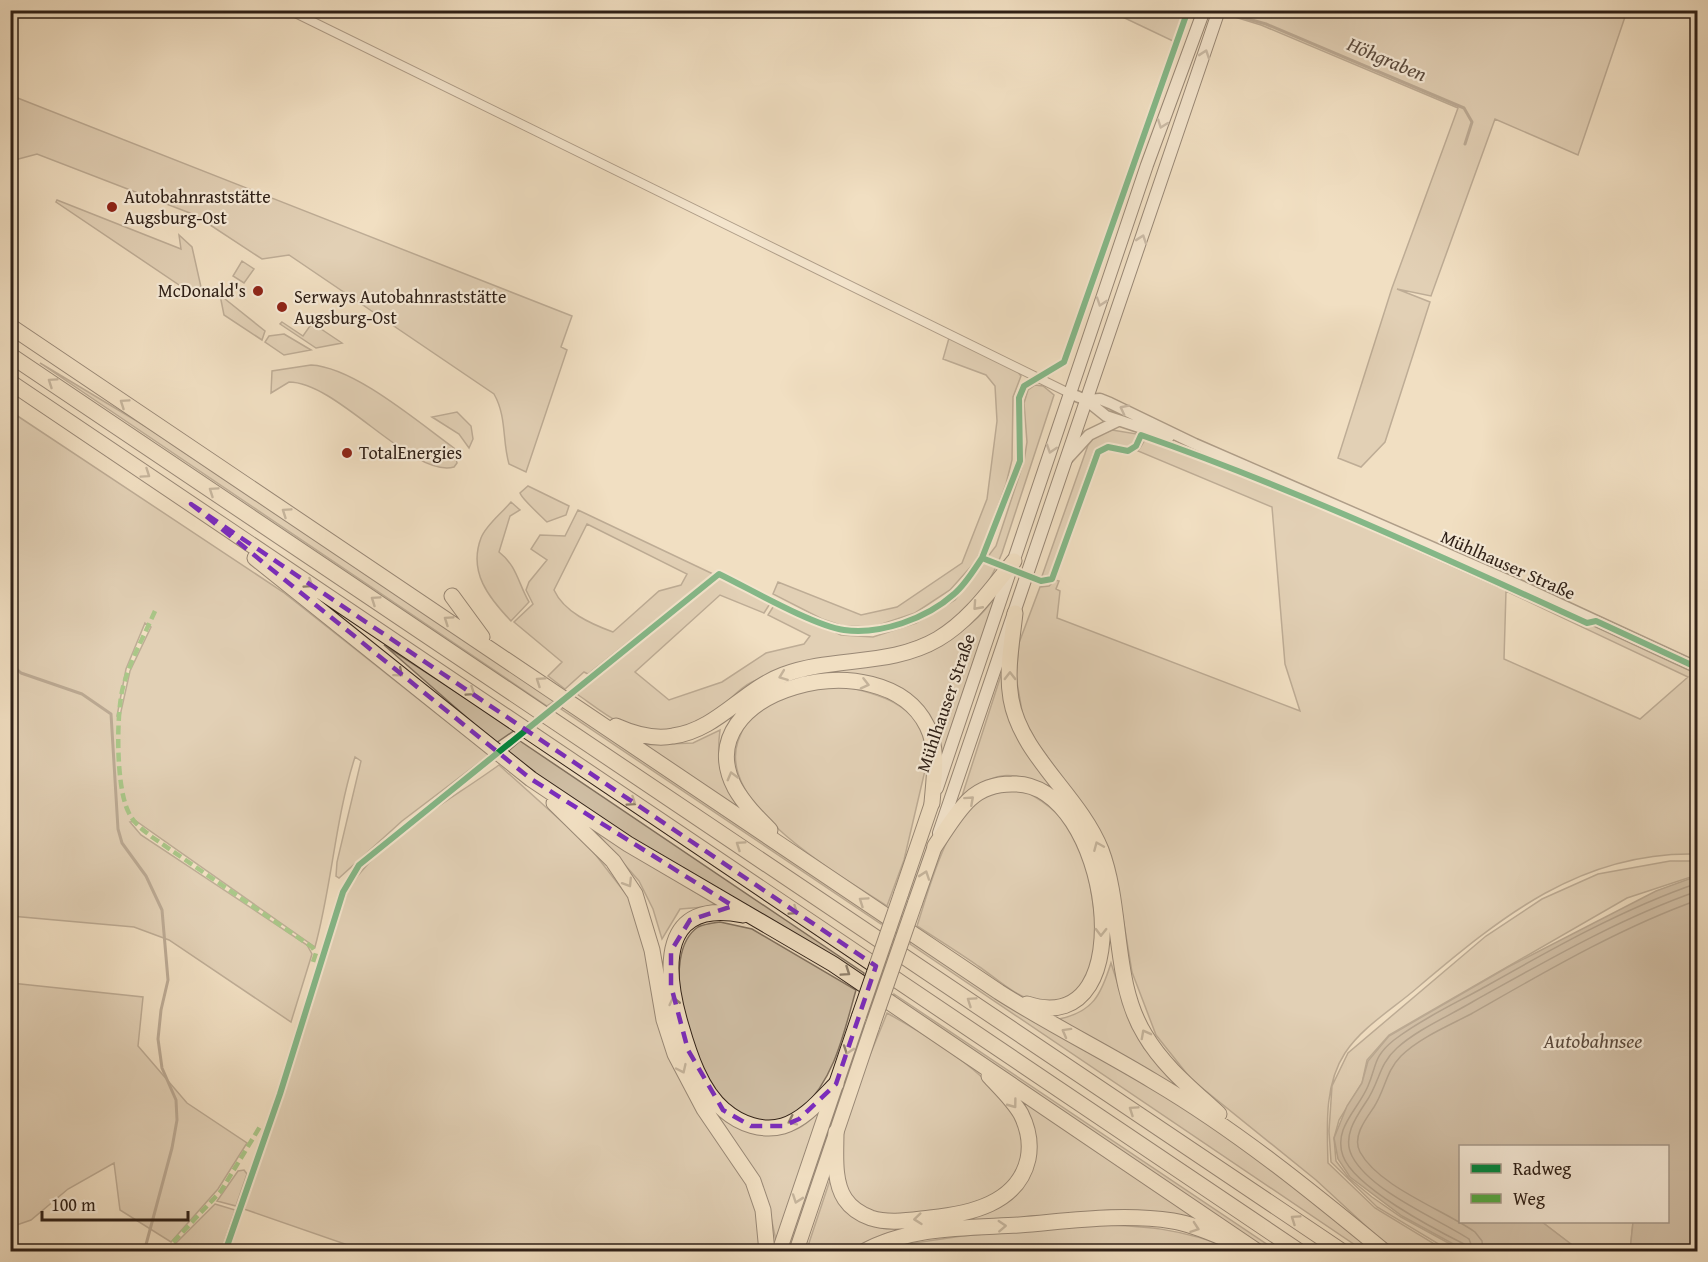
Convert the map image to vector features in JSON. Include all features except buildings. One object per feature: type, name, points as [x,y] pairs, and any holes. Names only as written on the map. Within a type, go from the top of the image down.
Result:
[{"type":"highway","points":[[10,326],[999,992],[1154,1081],[1257,1151],[1385,1251]]},
{"type":"highway","points":[[10,355],[1343,1251]]},
{"type":"highway","points":[[10,382],[1300,1251]]},
{"type":"highway","points":[[191,504],[531,779],[628,844],[833,964],[1257,1251]]},
{"type":"highway","points":[[583,711],[645,736],[672,736],[690,732],[717,718],[753,691],[784,674],[881,658],[928,644],[970,613],[1014,561]]},
{"type":"highway","points":[[452,596],[470,623],[497,652]]},
{"type":"highway","points":[[1015,613],[1009,680],[1014,714],[1029,743],[1079,808],[1100,848],[1111,888],[1127,985],[1143,1033],[1172,1072],[1257,1151]]},
{"type":"highway","points":[[793,854],[740,796],[731,777],[729,763],[730,741],[741,721],[756,704],[783,690],[818,680],[845,680],[874,686],[908,704],[922,717],[933,746],[932,803]]},
{"type":"highway","points":[[531,779],[599,846],[635,894],[652,950],[664,1020],[675,1054],[704,1109],[753,1181],[763,1210],[767,1251]]},
{"type":"highway","points":[[935,846],[970,799],[988,788],[1017,783],[1038,789],[1055,800],[1073,823],[1085,846],[1094,873],[1102,912],[1100,957],[1094,980],[1079,999],[1053,1009],[1023,1003],[999,992]]},
{"type":"highway","points":[[760,920],[731,913],[706,914],[690,920],[675,938],[671,951],[671,986],[688,1050],[723,1110],[751,1126],[768,1128],[799,1119],[836,1084]]},
{"type":"highway","points":[[836,1132],[840,1190],[854,1209],[869,1217],[884,1221],[951,1216],[985,1207],[1003,1197],[1017,1184],[1027,1164],[1030,1144],[1026,1125],[1016,1107],[1000,1087],[958,1047]]},
{"type":"highway","points":[[863,1251],[879,1244],[925,1232],[1080,1218],[1135,1217],[1175,1221],[1257,1251]]},
{"type":"main road","name":"Mühlhauser Straße","points":[[779,1251],[1147,165],[1204,10]]},
{"type":"main road","name":"Mühlhauser Straße","points":[[796,1251],[1219,10]]},
{"type":"street","points":[[289,10],[1086,400]]},
{"type":"street","name":"Mühlhauser Straße","points":[[1086,400],[1100,399],[1110,403],[1195,444],[1456,557],[1698,668]]},
{"type":"street","name":"Mühlhauser Straße","points":[[1086,400],[1095,410],[1118,421],[1195,444]]},
{"type":"street","points":[[1067,459],[1089,435],[1118,421]]},
{"type":"highlighted area","points":[[191,504],[876,966],[836,1084],[799,1119],[783,1126],[751,1126],[723,1110],[688,1050],[671,986],[671,951],[690,920],[733,906],[531,779]]},
{"type":"shaded area","points":[[1110,11],[1188,11],[1175,42]]},
{"type":"shaded area","points":[[1228,11],[1627,11],[1578,155],[1495,119],[1431,296],[1397,289],[1430,302],[1385,442],[1361,467],[1338,458],[1392,288],[1458,108],[1261,25],[1228,15]]},
{"type":"shaded area","points":[[10,95],[572,316],[561,347],[567,350],[526,472],[509,464],[503,420],[494,394],[289,255],[262,259],[195,215],[37,154],[11,161]]},
{"type":"shaded area","points":[[57,200],[181,249],[179,235],[192,247],[201,287],[188,291],[56,202]]},
{"type":"shaded area","points":[[242,261],[254,269],[244,283],[233,276]]},
{"type":"shaded area","points":[[220,295],[265,331],[262,340],[224,315]]},
{"type":"shaded area","points":[[282,322],[303,336],[312,323],[342,343],[316,348],[280,324]]},
{"type":"shaded area","points":[[284,334],[311,350],[284,355],[265,342],[269,336]]},
{"type":"shaded area","points":[[949,338],[1014,367],[1021,376],[1013,397],[1012,460],[1006,484],[983,547],[975,562],[950,590],[915,613],[873,627],[843,626],[822,619],[773,594],[778,582],[861,615],[897,607],[962,563],[987,499],[997,421],[995,386],[986,375],[943,359]]},
{"type":"shaded area","points":[[40,363],[145,426],[555,701],[547,706]]},
{"type":"shaded area","points":[[311,365],[328,368],[366,385],[454,448],[457,463],[454,467],[437,467],[418,459],[330,397],[308,386],[289,382],[271,393],[272,371]]},
{"type":"shaded area","points":[[1035,385],[1043,386],[1054,395],[1002,553],[982,592],[957,619],[928,636],[896,648],[788,670],[752,682],[711,715],[673,731],[658,733],[636,730],[614,720],[577,694],[718,577],[771,602],[764,613],[720,595],[635,672],[669,700],[722,682],[766,653],[804,644],[810,636],[768,615],[775,604],[841,635],[873,637],[916,623],[955,600],[996,546],[1024,461],[1027,442],[1024,403],[1028,390]]},
{"type":"shaded area","points":[[10,411],[283,592],[489,755],[402,821],[339,878],[336,876],[337,862],[361,761],[355,757],[348,780],[315,947],[136,821],[130,822],[141,835],[307,945],[312,954],[291,1022],[169,940],[134,927],[11,916]],"holes":[[[145,623],[151,627],[130,671],[120,716],[117,716],[126,669]]]},
{"type":"shaded area","points":[[457,412],[471,426],[473,439],[469,448],[459,434],[432,417]]},
{"type":"shaded area","points":[[1112,430],[1137,434],[1135,442],[1128,447],[1106,445],[1094,451],[1050,576],[1041,579],[1088,445],[1094,437]]},
{"type":"shaded area","points":[[1146,438],[1295,496],[1498,587],[1500,580],[1697,672],[1697,854],[1655,856],[1616,864],[1580,876],[1545,893],[1480,937],[1379,1018],[1352,1044],[1338,1065],[1328,1106],[1328,1163],[1375,1208],[1446,1251],[1393,1251],[1316,1180],[1191,1079],[1156,1035],[1132,972],[1119,894],[1072,791],[1036,741],[1023,717],[1016,677],[1019,643],[1040,587],[1049,586],[1055,580],[1059,581],[1056,589],[1060,591],[1057,618],[1300,711],[1285,664],[1272,507],[1138,451]],"holes":[[[1506,591],[1688,677],[1640,719],[1504,659]]]},
{"type":"shaded area","points":[[528,486],[569,506],[566,515],[547,522],[521,496],[520,493]]},
{"type":"shaded area","points":[[511,502],[520,510],[510,516],[499,552],[514,569],[529,602],[511,621],[488,594],[477,562],[483,533]]},
{"type":"shaded area","points":[[578,510],[713,574],[588,674],[584,672],[565,689],[548,676],[562,662],[514,622],[533,604],[526,590],[529,582],[547,560],[531,549],[540,535],[565,536]],"holes":[[[587,524],[687,574],[681,585],[659,591],[613,632],[571,611],[554,590]]]},
{"type":"shaded area","points":[[996,595],[939,764],[934,728],[927,713],[917,701],[889,685],[857,676],[825,672],[897,657],[942,642],[962,630],[980,615]]},
{"type":"shaded area","points":[[384,645],[515,730],[496,743]]},
{"type":"shaded area","points":[[1002,672],[1055,788],[1017,776],[1007,776],[987,781],[962,796]]},
{"type":"shaded area","points":[[837,685],[881,697],[906,711],[924,733],[930,749],[904,860],[887,906],[814,858],[787,837],[764,814],[746,790],[736,766],[738,741],[745,726],[765,705],[806,690]]},
{"type":"shaded area","points":[[568,704],[882,919],[881,924],[561,709]]},
{"type":"shaded area","points":[[720,730],[719,760],[723,777],[738,803],[736,808],[640,745],[693,743]]},
{"type":"shaded area","points":[[520,741],[864,973],[863,977],[589,814],[506,753]]},
{"type":"shaded area","points":[[499,765],[588,845],[633,903],[648,951],[660,1021],[758,1201],[767,1252],[365,1251],[244,1209],[348,889],[362,870],[398,836]]},
{"type":"shaded area","points":[[1017,788],[1034,796],[1050,808],[1071,829],[1081,848],[1093,901],[1096,939],[1095,967],[1080,989],[1055,1001],[1037,1001],[1021,995],[917,926],[942,851],[962,816],[975,803],[989,794]]},
{"type":"shaded area","points":[[595,831],[718,906],[680,909],[662,939],[653,909],[639,881]]},
{"type":"shaded area","points":[[1670,861],[1697,861],[1697,875],[1627,898],[1389,1035],[1367,1060],[1362,1083],[1339,1120],[1334,1138],[1336,1161],[1349,1178],[1372,1197],[1401,1217],[1463,1251],[1450,1251],[1377,1207],[1331,1162],[1329,1131],[1332,1086],[1348,1053],[1486,936],[1542,899],[1598,874]]},
{"type":"shaded area","points":[[720,922],[752,929],[856,990],[837,1054],[823,1083],[813,1097],[792,1117],[768,1122],[744,1116],[732,1110],[714,1093],[696,1058],[682,1009],[679,983],[680,960],[686,941],[698,927]]},
{"type":"shaded area","points":[[912,939],[1152,1085],[1252,1154],[1375,1251],[1364,1251],[910,944]]},
{"type":"shaded area","points":[[1111,963],[1131,1025],[1144,1048],[1187,1094],[1059,1019],[1071,1016],[1088,1007],[1099,993]]},
{"type":"shaded area","points":[[11,983],[143,997],[138,1046],[187,1103],[247,1143],[218,1189],[171,1242],[120,1210],[114,1163],[68,1189],[31,1220],[11,1227]]},
{"type":"shaded area","points":[[894,994],[1277,1251],[1267,1251],[892,999]]},
{"type":"shaded area","points":[[887,1013],[931,1039],[982,1077],[1003,1099],[1018,1122],[1024,1146],[1017,1169],[1007,1187],[998,1195],[989,1200],[965,1206],[889,1215],[873,1214],[861,1208],[845,1188],[839,1164],[846,1120],[862,1073]]},
{"type":"shaded area","points":[[1011,1090],[1218,1227],[1145,1211],[1110,1210],[949,1224],[1029,1174]]},
{"type":"shaded area","points":[[824,1105],[777,1251],[774,1230],[764,1195],[739,1147],[717,1114],[750,1128],[768,1132],[786,1132],[803,1126]]},
{"type":"shaded area","points":[[244,1170],[247,1174],[236,1206],[217,1201],[238,1171]]},
{"type":"shaded area","points":[[832,1174],[839,1197],[909,1228],[854,1251],[806,1252]]},
{"type":"shaded area","points":[[215,1204],[235,1210],[221,1251],[168,1251]]},
{"type":"shaded area","points":[[1543,1223],[1633,1223],[1630,1251],[1580,1251]]},
{"type":"shaded area","points":[[1085,1225],[1162,1229],[1198,1237],[1236,1251],[882,1252],[894,1246],[962,1236]]},
{"type":"water","name":"Autobahnsee","points":[[1697,876],[1697,1251],[1630,1251],[1633,1223],[1669,1223],[1669,1145],[1459,1145],[1459,1223],[1543,1223],[1580,1251],[1466,1251],[1402,1216],[1350,1177],[1338,1159],[1334,1138],[1347,1106],[1362,1083],[1368,1061],[1389,1036],[1508,967],[1656,891]]},
{"type":"waterway","name":"Höhgraben","points":[[1227,13],[1266,24],[1464,108],[1472,122],[1465,144]]},
{"type":"waterway","points":[[10,663],[21,673],[82,694],[111,714],[118,829],[122,843],[146,876],[162,910],[168,980],[161,1010],[158,1039],[162,1068],[176,1100],[177,1120],[172,1148],[144,1252]]},
{"type":"marked path","points":[[155,611],[129,668],[121,699],[118,732],[119,768],[128,811],[135,822],[152,837],[312,947],[316,953],[312,965]]},
{"type":"marked path","points":[[164,1252],[221,1191],[261,1125]]},
{"type":"cycle path","points":[[225,1252],[280,1094],[343,892],[359,865],[719,574],[815,621],[831,627],[858,631],[887,627],[916,618],[943,603],[966,582],[982,558],[1020,461],[1019,398],[1024,386],[1064,362],[1188,10]]},
{"type":"cycle path","points":[[982,558],[1041,581],[1052,579],[1098,452],[1108,447],[1128,451],[1136,446],[1141,435],[1310,500],[1587,623],[1596,621],[1698,668]]},
{"type":"place","name":"Autobahnraststätte Augsburg-Ost","points":[[112,207]]},
{"type":"place","name":"McDonald's","points":[[258,291]]},
{"type":"place","name":"Serways Autobahnraststätte Augsburg-Ost","points":[[282,307]]},
{"type":"place","name":"TotalEnergies","points":[[347,453]]}]
